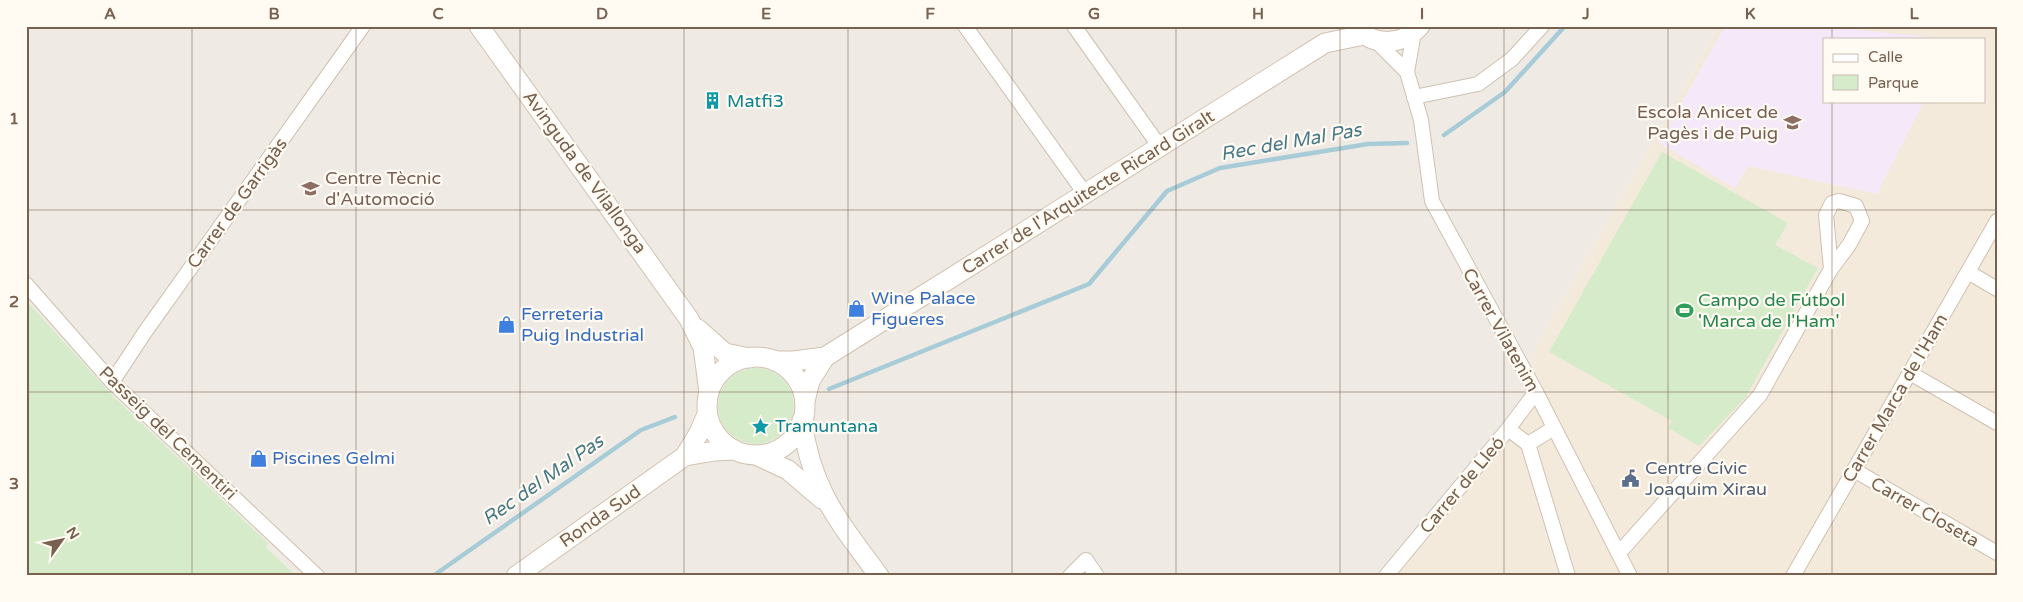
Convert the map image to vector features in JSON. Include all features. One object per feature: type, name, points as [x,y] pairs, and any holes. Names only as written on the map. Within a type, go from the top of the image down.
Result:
[{"type":"main road","name":"Avinguda de Vilallonga","points":[[479,26],[689,319],[724,353],[750,358]]},
{"type":"main road","name":"Carrer de l'Arquitecte Ricard Giralt","points":[[774,361],[793,362],[825,357],[1086,195],[1330,34],[1365,34],[1392,42],[1417,29]]},
{"type":"main road","name":"Avinguda de Vilallonga","points":[[689,319],[703,347],[709,392]]},
{"type":"main road","name":"Carrer de l'Arquitecte Ricard Giralt","points":[[804,401],[810,381],[825,357]]},
{"type":"main road","points":[[826,503],[806,453],[802,420],[804,401],[801,388],[794,376],[774,361],[750,358],[727,367],[716,378],[709,392],[707,414],[715,434],[734,450],[758,456],[788,470],[826,503],[879,576]]},
{"type":"main road","name":"Ronda Sud","points":[[516,576],[684,456],[699,433],[707,414]]},
{"type":"main road","points":[[758,456],[782,448],[792,439],[802,420]]},
{"type":"main road","name":"Ronda Sud","points":[[684,456],[734,450]]},
{"type":"street","name":"Carrer de Garrigàs","points":[[112,382],[144,332],[363,26]]},
{"type":"street","points":[[965,26],[1086,195]]},
{"type":"street","points":[[1074,26],[1160,147]]},
{"type":"street","points":[[1414,97],[1478,84],[1512,59],[1542,26]]},
{"type":"street","name":"Carrer Vilatenim","points":[[1417,29],[1407,72],[1425,144],[1432,201],[1536,392],[1630,576]]},
{"type":"street","name":"Carrer Vilatenim","points":[[1365,34],[1407,72]]},
{"type":"street","name":"Carrer Marca de l'Ham","points":[[1793,576],[1997,221]]},
{"type":"street","points":[[1619,553],[1760,395],[1831,269]]},
{"type":"street","points":[[1968,272],[1997,289]]},
{"type":"street","name":"Passeig del Cementiri","points":[[26,284],[112,382],[316,576]]},
{"type":"street","points":[[1910,373],[1997,424]]},
{"type":"street","name":"Carrer de Lleó","points":[[1386,576],[1508,429],[1536,392]]},
{"type":"street","points":[[1528,444],[1554,428]]},
{"type":"street","points":[[1508,429],[1528,444],[1568,576]]},
{"type":"street","name":"Carrer Closeta","points":[[1854,470],[1997,553]]},
{"type":"street","points":[[1070,576],[1086,560],[1097,576]]},
{"type":"shaded area","points":[[26,26],[1719,26],[1530,357],[1536,392],[1386,576],[296,576],[266,547],[269,544],[113,396],[26,300]]},
{"type":"shaded area","points":[[1719,26],[1997,26],[1997,576],[1386,576],[1536,392],[1530,357]]},
{"type":"shaded area","name":"Escola Anicet de Pagès i de Puig","points":[[1725,26],[1862,26],[1859,30],[1939,38],[1823,38],[1823,102],[1923,102],[1877,194],[1748,166],[1735,188],[1659,143]]},
{"type":"green space","name":"Campo de Fútbol 'Marca de l'Ham'","points":[[1662,152],[1788,223],[1775,245],[1818,268],[1745,398],[1699,446],[1668,428],[1672,421],[1549,352]]},
{"type":"green space","points":[[26,300],[113,396],[269,544],[266,547],[296,576],[26,576]]},
{"type":"green space","points":[[756,368],[771,371],[783,379],[791,391],[794,406],[791,421],[783,433],[771,441],[756,444],[741,441],[729,433],[721,421],[718,406],[721,391],[729,379],[741,371]]},
{"type":"waterway","name":"Rec del Mal Pas","points":[[1444,135],[1505,92],[1565,26]]},
{"type":"waterway","name":"Rec del Mal Pas","points":[[829,389],[1089,284],[1167,191],[1220,168],[1368,144],[1407,143]]},
{"type":"waterway","name":"Rec del Mal Pas","points":[[433,576],[641,430],[675,417]]},
{"type":"place","name":"Matfi3","points":[[713,101]]},
{"type":"place","name":"Escola Anicet de Pagès i de Puig","points":[[1792,122]]},
{"type":"place","name":"Centre Tècnic d'Automoció","points":[[311,188]]},
{"type":"place","name":"Wine Palace Figueres","points":[[857,308]]},
{"type":"place","name":"Campo de Fútbol 'Marca de l'Ham'","points":[[1684,310]]},
{"type":"place","name":"Ferreteria Puig Industrial","points":[[507,324]]},
{"type":"place","name":"Tramuntana","points":[[761,426]]},
{"type":"place","name":"Piscines Gelmi","points":[[258,458]]},
{"type":"place","name":"Centre Cívic Joaquim Xirau","points":[[1631,478]]}]
